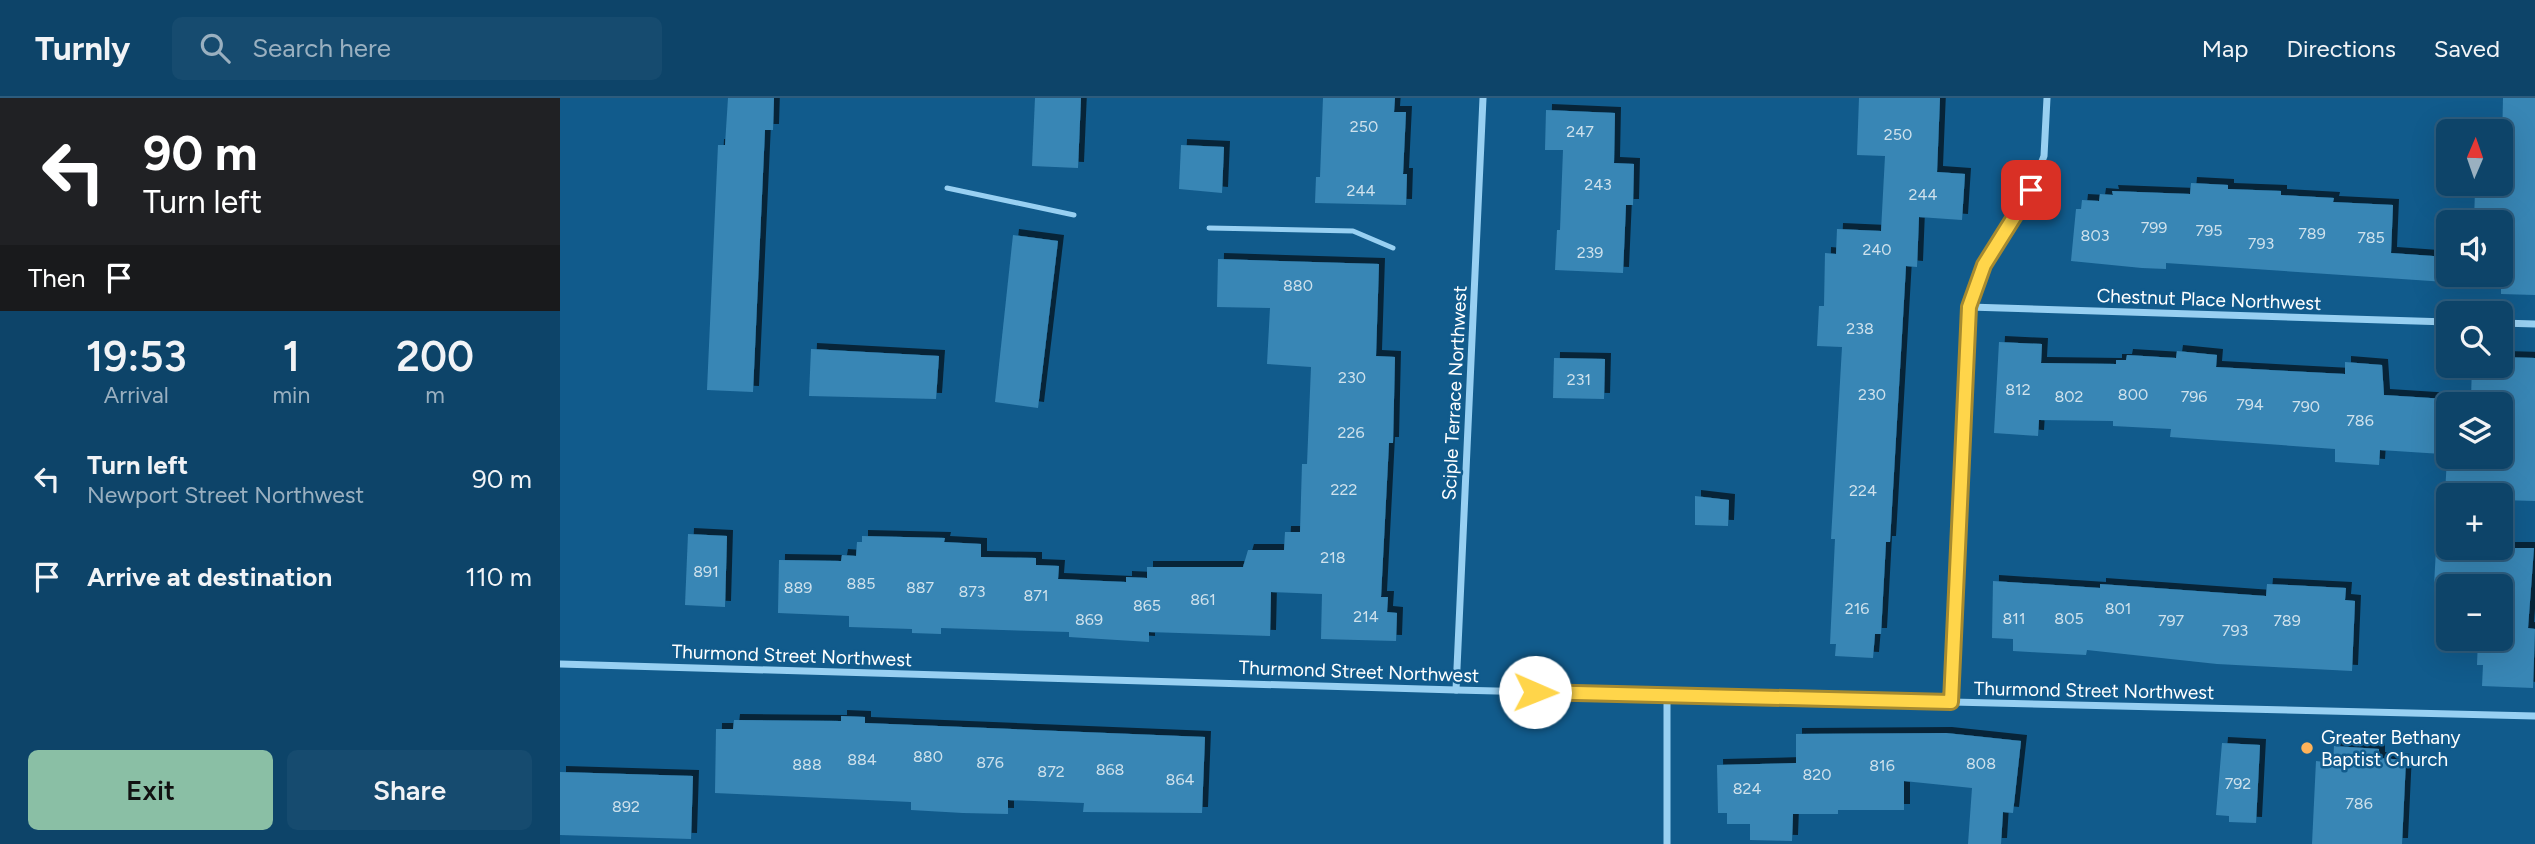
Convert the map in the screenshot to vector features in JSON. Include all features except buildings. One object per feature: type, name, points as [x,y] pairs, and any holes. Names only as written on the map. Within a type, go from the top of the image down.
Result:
[{"type":"street","name":"Sciple Terrace Northwest","points":[[1456,690],[1483,98]]},
{"type":"street","points":[[1951,702],[1969,307],[1984,265],[2031,190],[2044,156],[2048,98]]},
{"type":"street","name":"Chestnut Place Northwest","points":[[1969,307],[2436,322]]},
{"type":"street","points":[[2513,323],[2535,324]]},
{"type":"street","name":"Thurmond Street Northwest","points":[[560,664],[1456,690],[2535,716]]},
{"type":"street","points":[[1667,695],[1667,844]]},
{"type":"lane","points":[[947,188],[1073,215]]},
{"type":"lane","points":[[1209,228],[1353,231],[1393,248]]},
{"type":"place","name":"Greater Bethany Baptist Church","points":[[2307,748]]},
{"type":"route","points":[[1535,692],[1951,702],[1969,307],[1984,265],[2031,190]]}]
